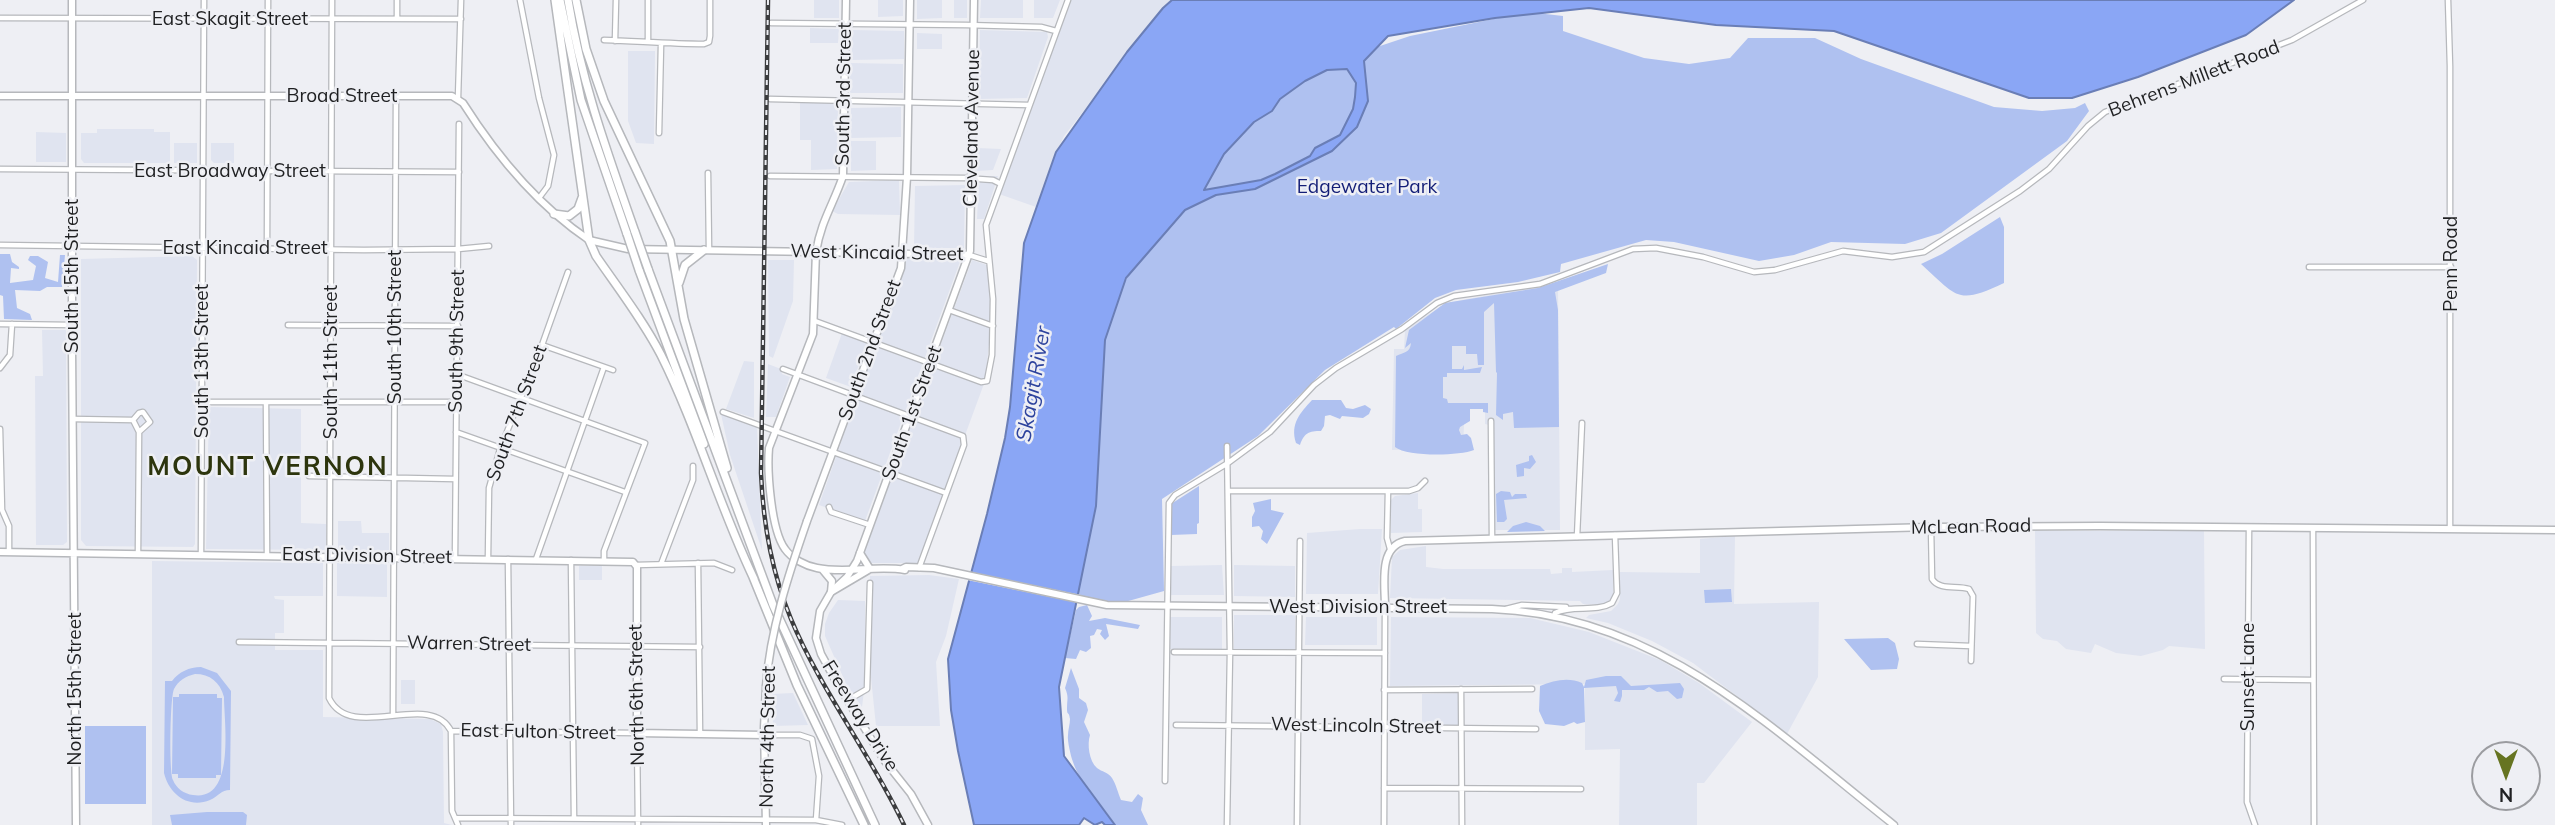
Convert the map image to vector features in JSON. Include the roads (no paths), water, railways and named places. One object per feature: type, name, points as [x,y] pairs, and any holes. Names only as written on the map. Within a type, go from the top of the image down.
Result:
[{"type":"highway","points":[[558,0],[589,240],[596,256],[662,358],[732,533],[754,579]]},
{"type":"highway","points":[[558,0],[581,100],[631,233],[648,269],[789,643],[875,825]]},
{"type":"highway","points":[[568,0],[581,71],[631,233],[639,270],[754,579],[797,685],[864,825]]},
{"type":"highway","points":[[576,0],[586,49],[604,101],[673,249],[684,319],[733,496]]},
{"type":"highway","points":[[554,215],[569,216],[574,213],[582,197]]},
{"type":"highway","points":[[678,291],[685,265],[707,250]]},
{"type":"street","name":"South 15th Street","points":[[72,0],[74,552]]},
{"type":"street","name":"South 13th Street","points":[[201,554],[204,0]]},
{"type":"street","points":[[267,249],[268,0]]},
{"type":"street","name":"South 11th Street","points":[[329,694],[332,0]]},
{"type":"street","points":[[397,0],[397,19]]},
{"type":"street","points":[[461,0],[458,98],[508,165],[538,199],[554,215],[589,240],[619,248],[707,250],[708,173]]},
{"type":"street","points":[[520,0],[539,98],[554,155],[548,186],[538,199]]},
{"type":"street","points":[[615,41],[616,0]]},
{"type":"street","points":[[648,0],[648,42]]},
{"type":"street","points":[[604,40],[661,45],[704,44],[709,42],[710,0]]},
{"type":"street","name":"South 3rd Street","points":[[822,569],[794,558],[786,551],[779,538],[767,466],[769,447],[813,334],[816,252],[823,220],[843,176],[846,0]]},
{"type":"street","name":"South 2nd Street","points":[[781,607],[807,521],[901,268],[907,177],[910,0]]},
{"type":"street","name":"Cleveland Avenue","points":[[969,255],[974,0]]},
{"type":"street","points":[[815,321],[985,383],[992,355],[993,326],[986,225],[988,215],[1068,0]]},
{"type":"street","name":"Behrens Millett Road","points":[[1166,606],[1169,503],[1175,495],[1228,463],[1269,432],[1314,385],[1336,368],[1402,329],[1437,303],[1454,296],[1540,284],[1633,249],[1656,248],[1703,257],[1754,272],[1774,270],[1843,251],[1892,257],[1924,252],[2020,191],[2049,169],[2088,126],[2105,112],[2292,40],[2363,0]]},
{"type":"street","name":"Penn Road","points":[[2448,0],[2450,529]]},
{"type":"street","name":"East Skagit Street","points":[[0,18],[461,19]]},
{"type":"street","points":[[771,23],[974,25],[1056,30]]},
{"type":"street","points":[[659,133],[661,45]]},
{"type":"street","name":"Broad Street","points":[[0,96],[458,98]]},
{"type":"street","name":"South 10th Street","points":[[393,715],[396,96]]},
{"type":"street","points":[[770,99],[1029,105]]},
{"type":"street","name":"South 9th Street","points":[[455,558],[459,124]]},
{"type":"street","name":"East Broadway Street","points":[[0,169],[459,172]]},
{"type":"street","points":[[769,176],[907,177],[993,180],[999,183]]},
{"type":"street","name":"East Kincaid Street","points":[[0,245],[395,250],[489,246]]},
{"type":"street","name":"West Kincaid Street","points":[[707,250],[969,255],[988,262]]},
{"type":"street","name":"South 1st Street","points":[[852,569],[969,255]]},
{"type":"street","points":[[2309,267],[2451,267]]},
{"type":"street","name":"South 7th Street","points":[[488,558],[489,488],[500,449],[568,272]]},
{"type":"street","points":[[949,310],[993,326]]},
{"type":"street","points":[[0,324],[72,325]]},
{"type":"street","points":[[0,368],[10,355],[12,324]]},
{"type":"street","points":[[288,326],[458,326]]},
{"type":"street","points":[[542,345],[613,370]]},
{"type":"street","points":[[536,559],[604,367]]},
{"type":"street","points":[[783,369],[961,434],[964,438],[964,445],[919,568]]},
{"type":"street","points":[[457,374],[645,443],[604,551],[604,561]]},
{"type":"street","points":[[203,402],[456,402]]},
{"type":"street","points":[[266,402],[267,555]]},
{"type":"street","points":[[133,420],[139,412],[148,416],[150,422],[139,432]]},
{"type":"street","points":[[723,412],[946,493]]},
{"type":"street","points":[[73,419],[133,420]]},
{"type":"street","points":[[133,420],[139,432],[138,553]]},
{"type":"street","points":[[1491,421],[1492,538]]},
{"type":"street","points":[[1577,537],[1582,423]]},
{"type":"street","points":[[0,429],[2,510],[9,526],[9,552]]},
{"type":"street","points":[[456,432],[625,492]]},
{"type":"street","points":[[1227,446],[1230,652],[1227,825]]},
{"type":"street","points":[[661,564],[693,480],[692,466]]},
{"type":"street","points":[[309,476],[455,479]]},
{"type":"street","points":[[1229,491],[1415,490],[1425,481]]},
{"type":"street","points":[[1384,825],[1385,568],[1390,549],[1387,538],[1388,491]]},
{"type":"street","points":[[829,507],[835,514],[870,525]]},
{"type":"street","points":[[1931,527],[1935,583],[1939,586],[1969,589],[1973,596],[1971,661]]},
{"type":"street","name":"McLean Road","points":[[1390,549],[1405,541],[1931,527],[2555,530]]},
{"type":"street","name":"Sunset Lane","points":[[2249,528],[2247,802],[2255,825]]},
{"type":"street","points":[[2313,530],[2314,825]]},
{"type":"street","points":[[1503,610],[1522,605],[1571,608],[1608,606],[1615,599],[1615,535]]},
{"type":"street","points":[[1297,825],[1300,541]]},
{"type":"street","name":"East Division Street","points":[[0,551],[571,559],[629,561],[636,565],[714,563],[732,570]]},
{"type":"street","name":"North 15th Street","points":[[74,552],[76,825]]},
{"type":"street","points":[[831,592],[870,569],[860,553]]},
{"type":"street","points":[[508,558],[511,825]]},
{"type":"street","points":[[571,559],[574,818]]},
{"type":"street","points":[[698,563],[700,734]]},
{"type":"street","name":"North 6th Street","points":[[636,565],[638,822]]},
{"type":"street","points":[[822,569],[832,581],[831,592]]},
{"type":"street","name":"West Division Street","points":[[822,569],[942,570]]},
{"type":"street","name":"Freeway Drive","points":[[852,569],[831,592],[818,616],[816,638],[821,654],[848,700],[884,760],[911,794],[928,825]]},
{"type":"street","name":"West Division Street","points":[[902,569],[942,570],[1107,605],[1503,610],[1554,617],[1598,628],[1654,650],[1692,671],[1754,715],[1894,825]]},
{"type":"street","points":[[848,700],[867,689],[870,583]]},
{"type":"street","points":[[1165,781],[1166,606]]},
{"type":"street","name":"North 4th Street","points":[[766,823],[764,735],[767,667],[781,607]]},
{"type":"street","points":[[1554,617],[1555,613],[1571,608]]},
{"type":"street","name":"Warren Street","points":[[239,642],[700,647]]},
{"type":"street","points":[[1917,644],[1971,646]]},
{"type":"street","points":[[1174,652],[1385,653]]},
{"type":"street","points":[[2224,679],[2313,680]]},
{"type":"street","points":[[1461,689],[1462,825]]},
{"type":"street","points":[[1384,690],[1532,689]]},
{"type":"street","name":"East Fulton Street","points":[[329,694],[337,710],[351,716],[439,718],[451,731],[764,735]]},
{"type":"street","name":"West Lincoln Street","points":[[1176,725],[1536,729]]},
{"type":"street","points":[[451,731],[452,811],[458,825]]},
{"type":"street","points":[[764,735],[800,735],[812,739],[818,776],[816,820]]},
{"type":"street","points":[[1384,788],[1581,789]]},
{"type":"street","points":[[455,818],[766,823],[816,820],[842,825]]},
{"type":"water","name":"Skagit River","points":[[1172,0],[2294,0],[2246,35],[2138,77],[2072,98],[2029,98],[1834,31],[1716,25],[1589,8],[1495,18],[1388,36],[1364,61],[1368,101],[1357,127],[1332,151],[1255,189],[1216,195],[1185,210],[1126,278],[1105,340],[1096,506],[1059,687],[1064,756],[1115,825],[1105,825],[1102,822],[1095,825],[1084,818],[1079,825],[974,825],[951,710],[948,659],[1005,438],[1024,243],[1056,152],[1127,52]],"holes":[[[1347,69],[1356,83],[1353,109],[1340,135],[1315,148],[1310,156],[1261,180],[1204,190],[1224,154],[1254,122],[1272,111],[1280,99],[1305,81],[1327,70]]]},
{"type":"railway","points":[[768,0],[761,473],[766,529],[779,584],[803,645],[904,825]]},
{"type":"district","name":"MOUNT VERNON","points":[[268,467]]},
{"type":"park label","name":"Edgewater Park","points":[[1367,187]]}]
